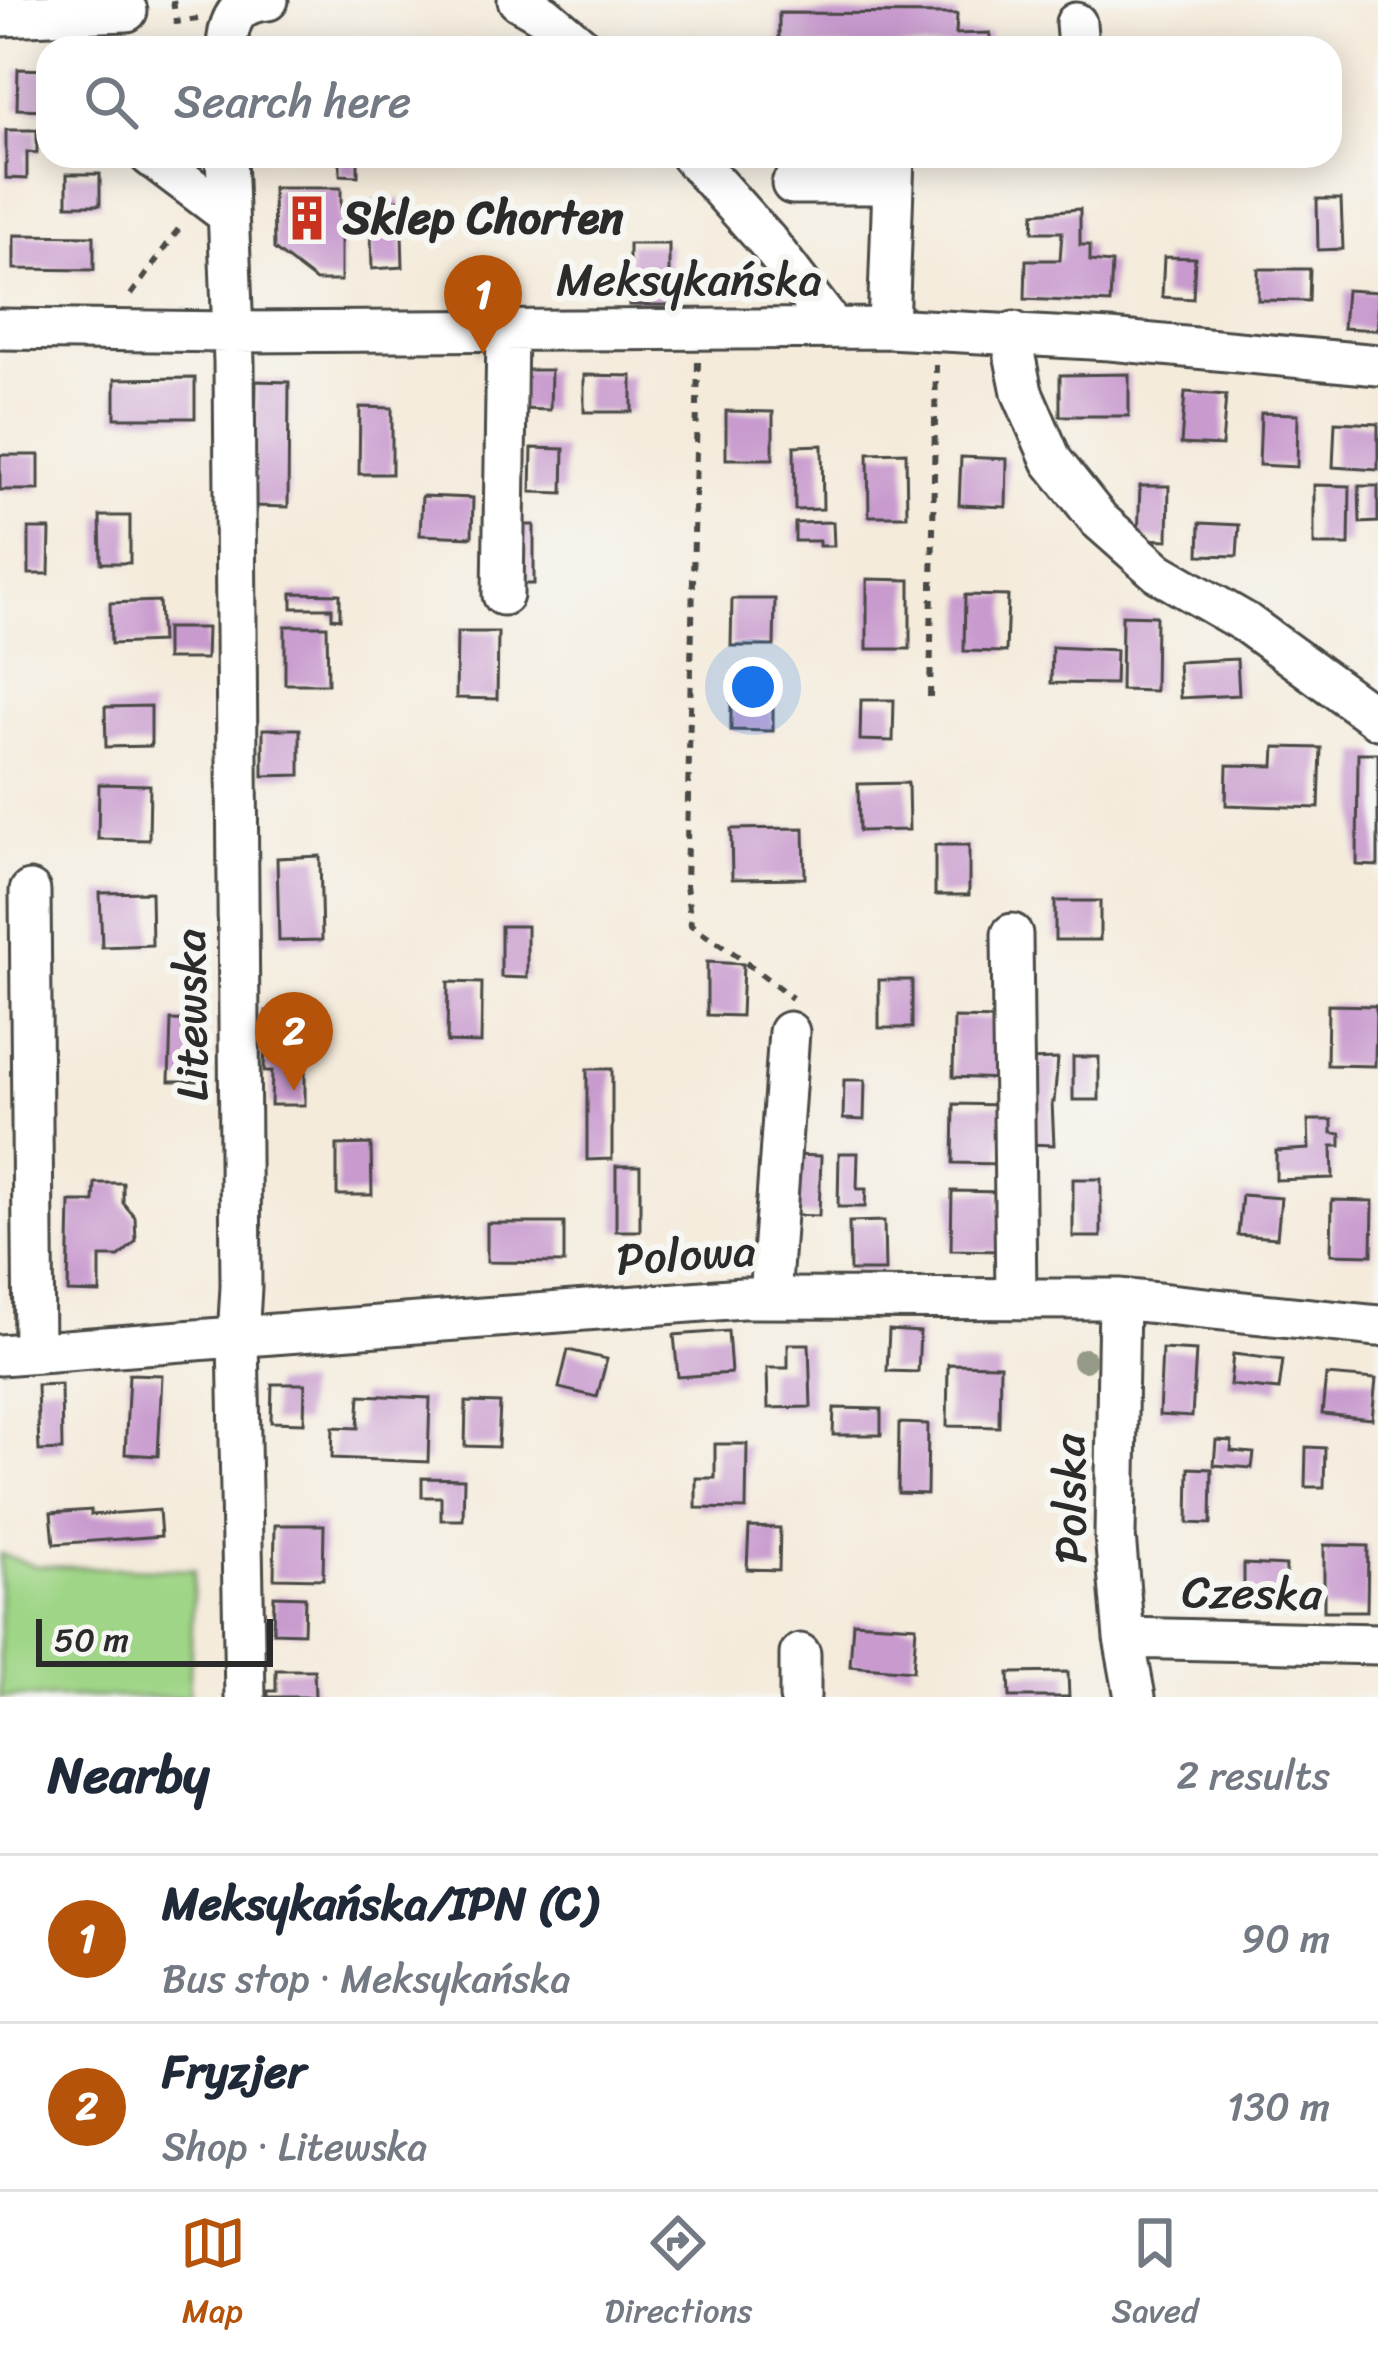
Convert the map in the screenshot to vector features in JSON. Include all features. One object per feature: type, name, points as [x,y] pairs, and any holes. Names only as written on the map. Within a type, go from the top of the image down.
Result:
[{"type":"street","points":[[229,36],[232,18],[246,4],[268,0]]},
{"type":"street","points":[[518,0],[569,36]]},
{"type":"street","points":[[0,16],[127,19]]},
{"type":"street","points":[[166,168],[227,214]]},
{"type":"street","name":"Litewska","points":[[226,168],[234,381],[242,1286],[238,1338],[245,1697]]},
{"type":"street","points":[[702,168],[767,241],[833,327]]},
{"type":"street","points":[[792,184],[894,170],[888,328]]},
{"type":"street","name":"Meksykańska","points":[[0,329],[936,329],[1378,365]]},
{"type":"street","points":[[502,595],[507,330]]},
{"type":"street","points":[[1014,332],[1022,392],[1052,461],[1099,520],[1159,573],[1246,623],[1378,718]]},
{"type":"street","points":[[17,1353],[30,891]]},
{"type":"street","points":[[1012,934],[1016,1298]]},
{"type":"street","points":[[770,1298],[789,1032]]},
{"type":"street","name":"Polowa","points":[[17,1353],[770,1298],[1120,1299],[1378,1326]]},
{"type":"street","name":"Polska","points":[[1120,1299],[1114,1535],[1135,1697]]},
{"type":"street","name":"Czeska","points":[[1124,1638],[1378,1643]]},
{"type":"street","points":[[800,1654],[800,1697]]},
{"type":"path","points":[[173,0],[176,22],[198,19],[206,9]]},
{"type":"path","points":[[121,310],[183,223],[193,237]]},
{"type":"path","points":[[698,328],[686,885],[691,925],[793,999],[789,1032]]},
{"type":"path","points":[[930,697],[936,329]]},
{"type":"green space","points":[[0,1554],[36,1566],[194,1570],[189,1697],[0,1697]]},
{"type":"building","points":[[779,13],[957,14],[956,34],[990,33],[990,36],[779,36]]},
{"type":"building","points":[[18,69],[36,70],[36,110],[17,109]]},
{"type":"building","points":[[6,130],[36,130],[36,153],[27,152],[27,179],[6,178]]},
{"type":"building","points":[[340,168],[358,168],[358,176],[340,175]]},
{"type":"building","points":[[67,174],[100,174],[100,205],[67,205]]},
{"type":"building","name":"Sklep Chorten","points":[[273,188],[341,188],[341,281],[316,281],[274,249]]},
{"type":"building","points":[[1317,199],[1341,199],[1343,249],[1318,250]]},
{"type":"building","points":[[401,200],[403,267],[372,269],[370,201]]},
{"type":"building","points":[[1080,209],[1080,245],[1090,245],[1090,261],[1112,263],[1110,303],[1025,299],[1026,260],[1060,260],[1062,232],[1033,232],[1034,213]]},
{"type":"building","points":[[14,235],[94,236],[94,270],[14,269]]},
{"type":"building","points":[[629,244],[669,244],[669,305],[629,305]]},
{"type":"building","points":[[1164,257],[1195,258],[1193,299],[1162,297]]},
{"type":"building","points":[[1258,269],[1310,269],[1309,301],[1258,300]]},
{"type":"building","points":[[1346,290],[1378,292],[1378,330],[1343,328]]},
{"type":"building","points":[[518,370],[551,370],[550,410],[518,409]]},
{"type":"building","points":[[1129,374],[1129,416],[1060,416],[1060,375]]},
{"type":"building","points":[[584,375],[632,376],[632,412],[584,412]]},
{"type":"building","points":[[195,378],[195,418],[115,418],[115,379]]},
{"type":"building","points":[[256,381],[289,382],[288,507],[254,506]]},
{"type":"building","points":[[1185,392],[1226,395],[1222,446],[1181,444]]},
{"type":"building","points":[[360,407],[392,408],[392,474],[359,474]]},
{"type":"building","points":[[726,411],[773,412],[773,459],[726,459]]},
{"type":"building","points":[[1261,413],[1298,414],[1297,467],[1259,465]]},
{"type":"building","points":[[1335,422],[1378,424],[1378,470],[1333,467]]},
{"type":"building","points":[[822,445],[823,509],[795,510],[794,446]]},
{"type":"building","points":[[532,448],[564,449],[563,493],[531,492]]},
{"type":"building","points":[[906,452],[907,516],[869,516],[868,453]]},
{"type":"building","points":[[0,455],[39,455],[39,490],[0,490]]},
{"type":"building","points":[[961,457],[1007,459],[1006,507],[959,505]]},
{"type":"building","points":[[1314,485],[1350,486],[1349,545],[1314,545]]},
{"type":"building","points":[[1140,486],[1169,486],[1168,540],[1138,539]]},
{"type":"building","points":[[1359,486],[1378,486],[1378,522],[1360,523]]},
{"type":"building","points":[[422,496],[473,498],[472,537],[420,535]]},
{"type":"building","points":[[100,516],[130,516],[130,563],[101,563]]},
{"type":"building","points":[[833,522],[834,546],[795,541],[795,523]]},
{"type":"building","points":[[1200,523],[1239,525],[1237,556],[1199,555]]},
{"type":"building","points":[[515,525],[534,525],[534,584],[516,584]]},
{"type":"building","points":[[29,529],[50,529],[49,574],[29,574]]},
{"type":"building","points":[[867,579],[910,580],[910,649],[867,649]]},
{"type":"building","points":[[292,593],[340,594],[340,619],[332,618],[332,608],[292,608]]},
{"type":"building","points":[[965,595],[1008,596],[1006,652],[964,651]]},
{"type":"building","points":[[732,599],[775,599],[774,646],[731,646]]},
{"type":"building","points":[[159,601],[161,642],[111,644],[110,603]]},
{"type":"building","points":[[1122,615],[1156,616],[1155,691],[1121,690]]},
{"type":"building","points":[[285,626],[327,626],[328,684],[285,684]]},
{"type":"building","points":[[166,628],[207,628],[206,659],[166,659]]},
{"type":"building","points":[[457,632],[498,632],[497,699],[456,698]]},
{"type":"building","points":[[1052,647],[1116,650],[1115,684],[1051,683]]},
{"type":"building","points":[[1237,659],[1239,695],[1180,698],[1178,662]]},
{"type":"building","points":[[731,683],[773,684],[773,731],[731,730]]},
{"type":"building","points":[[861,700],[894,700],[893,741],[860,740]]},
{"type":"building","points":[[151,706],[151,746],[106,747],[105,707]]},
{"type":"building","points":[[263,729],[300,729],[300,775],[263,776]]},
{"type":"building","points":[[1275,747],[1321,748],[1319,808],[1226,805],[1227,765],[1274,766]]},
{"type":"building","points":[[1358,753],[1378,753],[1378,866],[1357,865]]},
{"type":"building","points":[[908,783],[909,830],[859,831],[858,784]]},
{"type":"building","points":[[99,784],[150,785],[149,840],[98,839]]},
{"type":"building","points":[[804,828],[805,878],[732,879],[731,829]]},
{"type":"building","points":[[935,845],[969,845],[969,895],[935,895]]},
{"type":"building","points":[[320,856],[322,940],[279,941],[277,858]]},
{"type":"building","points":[[151,892],[152,945],[102,947],[100,893]]},
{"type":"building","points":[[1055,901],[1100,901],[1100,940],[1055,940]]},
{"type":"building","points":[[501,926],[527,926],[527,978],[501,977]]},
{"type":"building","points":[[707,962],[743,964],[741,1016],[707,1015]]},
{"type":"building","points":[[879,980],[912,980],[912,1028],[879,1028]]},
{"type":"building","points":[[448,982],[482,983],[481,1043],[447,1042]]},
{"type":"building","points":[[1328,1005],[1376,1006],[1375,1066],[1327,1065]]},
{"type":"building","points":[[266,1011],[295,1012],[294,1072],[305,1072],[305,1105],[271,1105],[272,1071],[264,1071]]},
{"type":"building","points":[[954,1018],[1002,1019],[1001,1079],[953,1077]]},
{"type":"building","points":[[171,1020],[206,1021],[204,1081],[169,1081]]},
{"type":"building","points":[[1073,1057],[1099,1057],[1099,1100],[1073,1100]]},
{"type":"building","points":[[1058,1059],[1052,1102],[1054,1145],[1027,1144],[1027,1060]]},
{"type":"building","points":[[587,1069],[612,1069],[612,1159],[587,1160]]},
{"type":"building","points":[[844,1080],[865,1080],[864,1120],[843,1119]]},
{"type":"building","points":[[954,1104],[1002,1105],[1001,1164],[953,1163]]},
{"type":"building","points":[[1308,1120],[1332,1120],[1332,1133],[1341,1134],[1341,1146],[1332,1146],[1333,1178],[1276,1180],[1276,1151],[1309,1149]]},
{"type":"building","points":[[371,1144],[372,1195],[337,1195],[337,1145]]},
{"type":"building","points":[[839,1153],[858,1153],[857,1189],[866,1189],[865,1207],[838,1207]]},
{"type":"building","points":[[791,1155],[821,1156],[819,1216],[789,1215]]},
{"type":"building","points":[[616,1166],[640,1166],[640,1231],[616,1231]]},
{"type":"building","points":[[1073,1179],[1101,1179],[1101,1237],[1073,1237]]},
{"type":"building","points":[[95,1183],[123,1183],[123,1203],[135,1217],[136,1241],[119,1257],[100,1257],[100,1293],[68,1292],[70,1202],[94,1202]]},
{"type":"building","points":[[952,1191],[1000,1192],[999,1251],[951,1250]]},
{"type":"building","points":[[1242,1195],[1281,1198],[1277,1238],[1238,1235]]},
{"type":"building","points":[[1332,1200],[1373,1201],[1372,1255],[1331,1254]]},
{"type":"building","points":[[884,1221],[885,1271],[850,1271],[849,1222]]},
{"type":"building","points":[[487,1223],[564,1223],[564,1263],[487,1262]]},
{"type":"building","points":[[889,1330],[920,1332],[918,1372],[887,1371]]},
{"type":"building","points":[[728,1331],[731,1373],[678,1377],[674,1335]]},
{"type":"building","points":[[788,1344],[809,1344],[811,1407],[768,1408],[767,1368],[788,1368]]},
{"type":"building","points":[[1162,1349],[1196,1351],[1192,1417],[1159,1415]]},
{"type":"building","points":[[568,1350],[607,1359],[597,1397],[559,1388]]},
{"type":"building","points":[[1233,1354],[1283,1360],[1279,1390],[1230,1385]]},
{"type":"building","points":[[948,1364],[1000,1365],[999,1427],[947,1426]]},
{"type":"building","points":[[129,1374],[162,1375],[158,1456],[125,1454]]},
{"type":"building","points":[[1326,1375],[1376,1379],[1372,1419],[1322,1414]]},
{"type":"building","points":[[61,1384],[62,1450],[39,1451],[37,1385]]},
{"type":"building","points":[[272,1384],[305,1384],[304,1423],[271,1422]]},
{"type":"building","points":[[360,1395],[430,1398],[428,1462],[332,1458],[333,1427],[358,1428]]},
{"type":"building","points":[[466,1402],[500,1403],[498,1447],[465,1446]]},
{"type":"building","points":[[834,1408],[881,1409],[881,1435],[833,1435]]},
{"type":"building","points":[[899,1423],[928,1424],[927,1494],[898,1493]]},
{"type":"building","points":[[1216,1440],[1232,1441],[1231,1451],[1254,1453],[1252,1468],[1214,1465]]},
{"type":"building","points":[[715,1444],[747,1444],[746,1509],[696,1508],[696,1478],[715,1478]]},
{"type":"building","points":[[1306,1447],[1325,1448],[1324,1487],[1305,1487]]},
{"type":"building","points":[[1189,1468],[1212,1469],[1211,1524],[1188,1523]]},
{"type":"building","points":[[422,1478],[464,1479],[463,1520],[441,1520],[441,1497],[422,1497]]},
{"type":"building","points":[[91,1510],[91,1515],[159,1510],[161,1536],[54,1544],[51,1513]]},
{"type":"building","points":[[275,1525],[324,1525],[323,1579],[274,1578]]},
{"type":"building","points":[[749,1527],[780,1528],[779,1570],[747,1569]]},
{"type":"building","points":[[1324,1545],[1368,1546],[1367,1611],[1324,1611]]},
{"type":"building","points":[[1244,1564],[1286,1566],[1285,1605],[1244,1604]]},
{"type":"building","points":[[274,1596],[305,1597],[304,1633],[273,1632]]},
{"type":"building","points":[[853,1622],[916,1626],[913,1671],[850,1666]]},
{"type":"building","points":[[276,1670],[314,1670],[315,1697],[268,1697],[268,1691],[276,1691]]},
{"type":"building","points":[[1068,1672],[1069,1697],[1010,1697],[1009,1673]]},
{"type":"place","name":"Sklep Chorten","points":[[307,218]]},
{"type":"place","name":"Meksykańska/IPN (C)","points":[[483,354]]},
{"type":"place","name":"Fryzjer","points":[[294,1091]]}]
